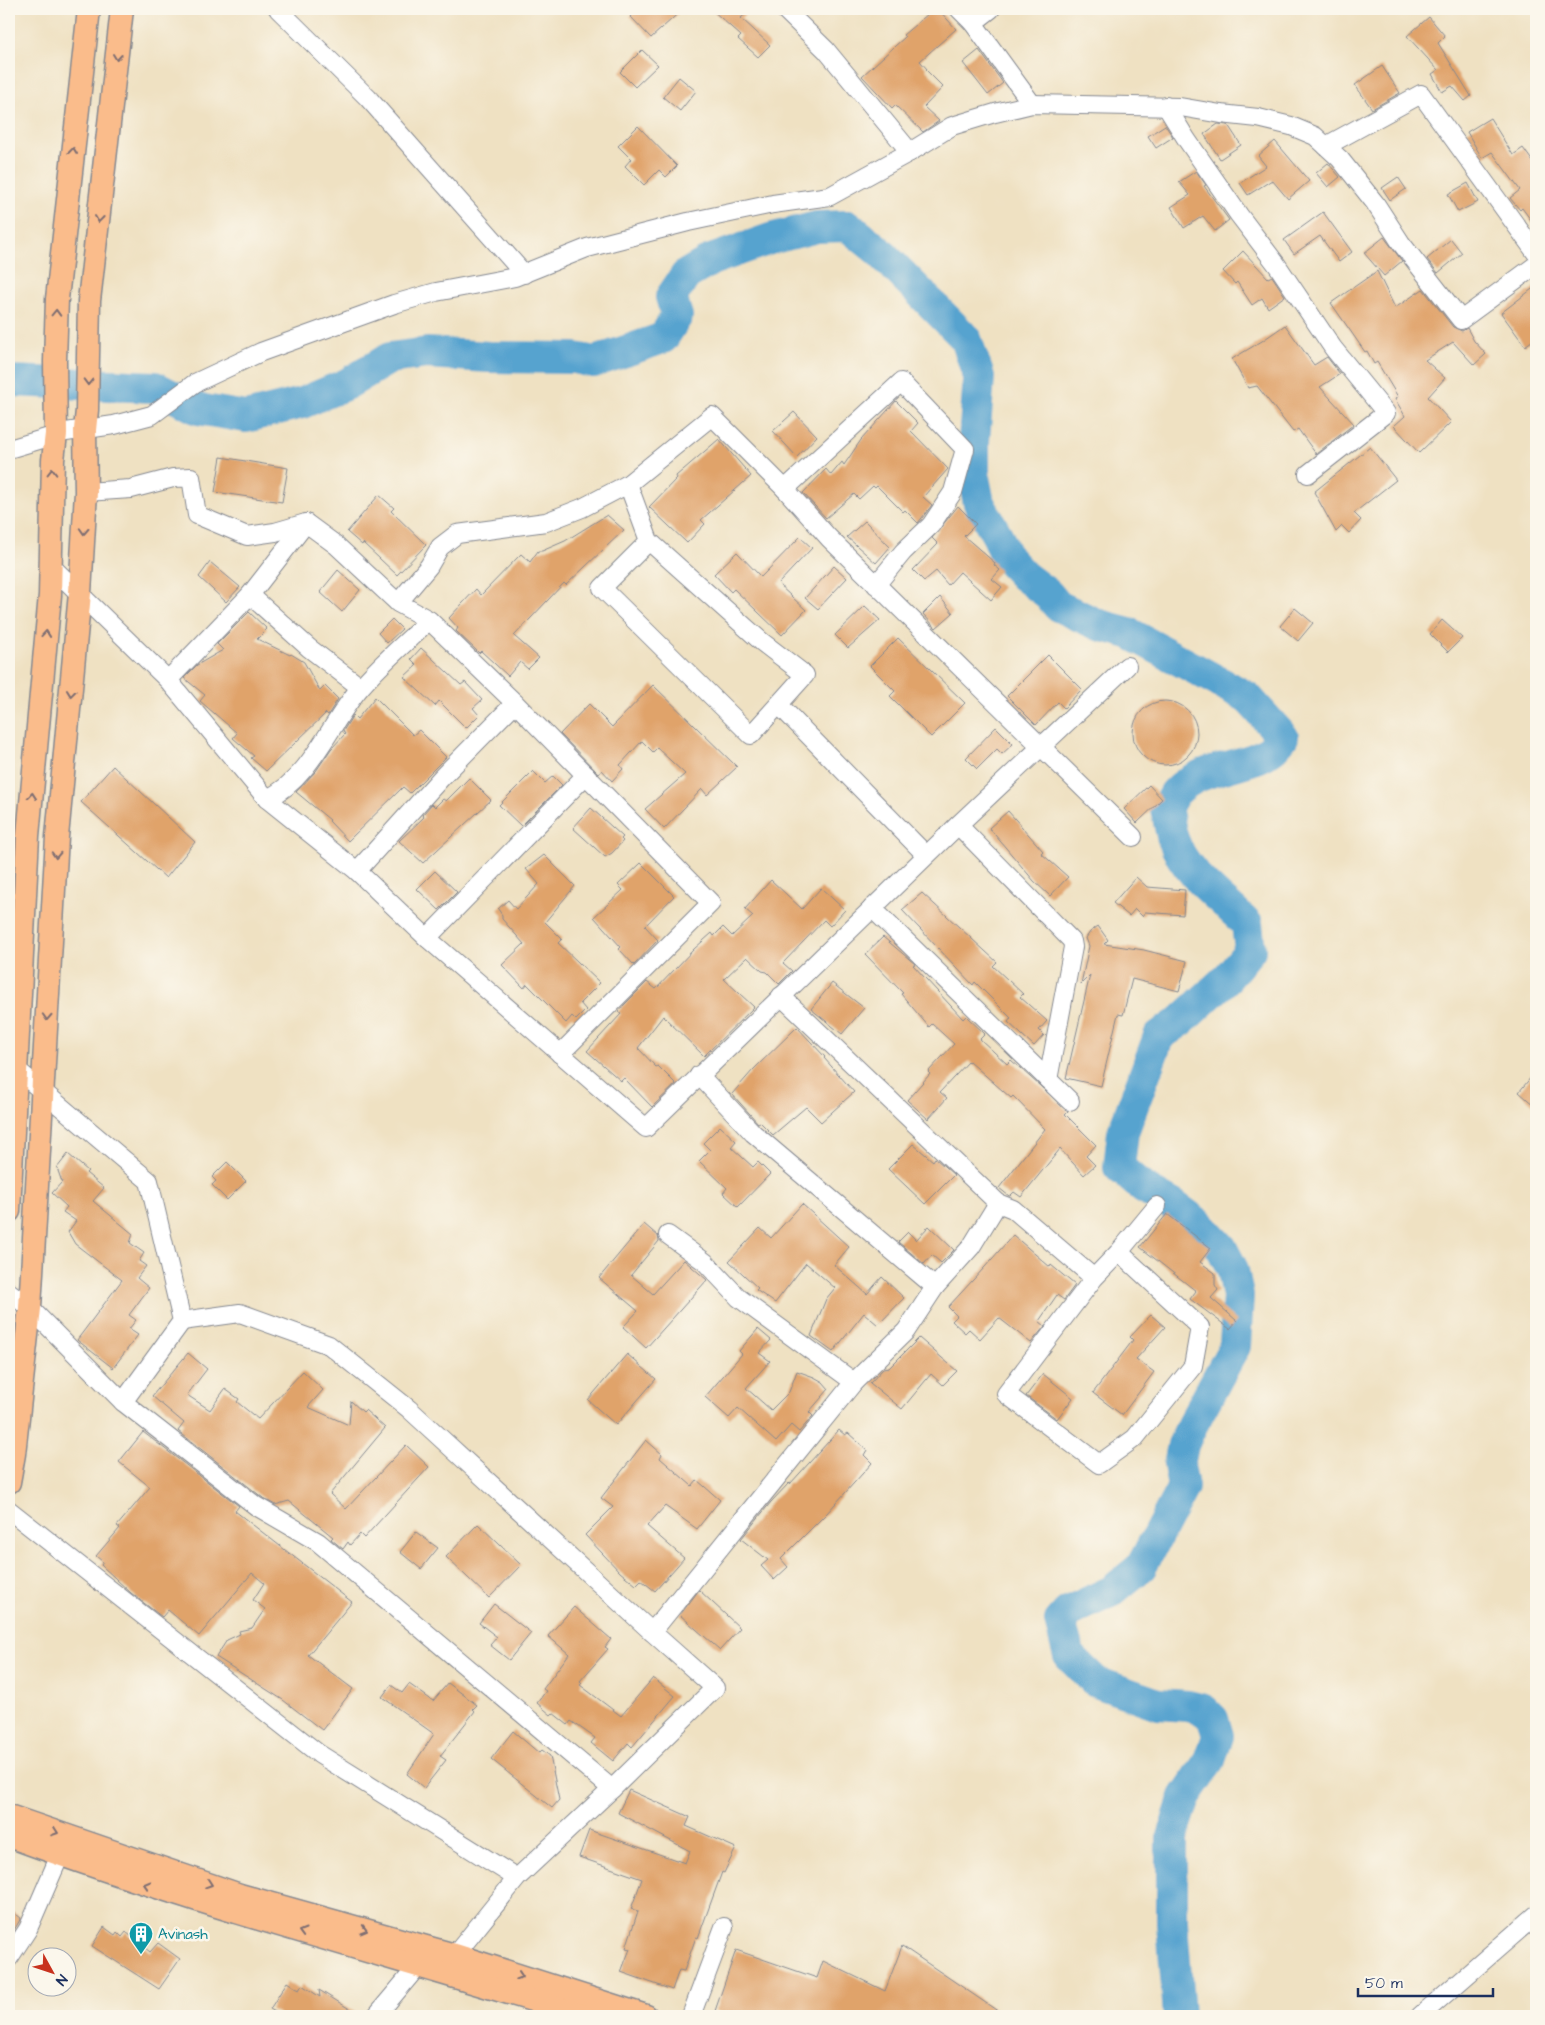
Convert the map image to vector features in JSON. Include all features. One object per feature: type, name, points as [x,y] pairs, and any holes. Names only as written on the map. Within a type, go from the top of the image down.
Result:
[{"type":"main road","points":[[9,1212],[13,1066],[28,836],[50,595],[53,460],[57,411],[55,361],[57,298],[89,9]]},
{"type":"main road","points":[[9,1482],[14,1454],[30,1308],[56,837],[80,593],[86,492],[89,301],[122,9]]},
{"type":"main road","points":[[9,1816],[452,1965],[584,2016]]},
{"type":"main road","points":[[9,1836],[120,1876],[418,1966],[452,1965],[646,2016]]},
{"type":"street","points":[[278,9],[368,98],[524,274]]},
{"type":"street","points":[[784,9],[826,50],[910,152]]},
{"type":"street","points":[[959,9],[973,23],[1032,104]]},
{"type":"street","points":[[973,23],[991,9]]},
{"type":"street","points":[[1326,146],[1421,94],[1536,253]]},
{"type":"street","points":[[9,449],[56,434],[86,420],[114,425],[152,415],[195,384],[260,352],[394,304],[436,292],[515,277],[587,248],[688,222],[773,204],[830,196],[910,152],[952,126],[1032,104],[1166,106],[1258,118],[1291,126],[1315,136],[1340,160],[1375,203],[1401,242],[1461,320],[1536,265]]},
{"type":"street","points":[[1166,106],[1186,140],[1238,215],[1277,266],[1333,348],[1386,413],[1308,474]]},
{"type":"street","points":[[785,488],[901,382],[959,442],[965,449],[954,492],[931,524],[903,552],[876,585]]},
{"type":"street","points":[[398,603],[428,566],[440,547],[457,534],[546,522],[582,508],[628,484],[712,416],[785,488],[829,538],[1133,838]]},
{"type":"street","points":[[86,492],[131,489],[173,478],[191,477],[197,516],[247,536],[275,532],[306,524],[336,545],[398,603],[429,620],[515,703],[711,903],[560,1054]]},
{"type":"street","points":[[628,484],[649,541],[762,642],[806,675],[751,736],[602,588],[649,541]]},
{"type":"street","points":[[168,680],[250,595],[306,524]]},
{"type":"street","points":[[50,565],[168,680],[267,799],[357,871],[427,938],[646,1128],[926,855],[1127,666]]},
{"type":"street","points":[[250,595],[309,648],[360,687]]},
{"type":"street","points":[[267,799],[281,792],[307,764],[360,687],[429,620]]},
{"type":"street","points":[[357,871],[442,777],[515,703]]},
{"type":"street","points":[[779,705],[926,855]]},
{"type":"street","points":[[427,938],[586,775]]},
{"type":"street","points":[[958,825],[1072,941],[1073,947],[1048,1080]]},
{"type":"street","points":[[872,908],[1070,1101]]},
{"type":"street","points":[[781,996],[998,1203],[1013,1209],[1094,1278]]},
{"type":"street","points":[[13,1066],[149,1181],[182,1321]]},
{"type":"street","points":[[699,1075],[753,1133],[935,1287]]},
{"type":"street","points":[[652,1632],[854,1382],[906,1331],[935,1287],[971,1247],[998,1203]]},
{"type":"street","points":[[1118,1252],[1200,1327],[1193,1366],[1135,1438],[1099,1464],[1006,1394],[1094,1278],[1157,1206]]},
{"type":"street","points":[[668,1235],[705,1262],[740,1298],[854,1382]]},
{"type":"street","points":[[9,1292],[30,1308],[123,1402],[256,1506],[318,1542],[612,1789]]},
{"type":"street","points":[[123,1402],[182,1321],[240,1313],[329,1345],[409,1409],[715,1688],[612,1789],[516,1878],[452,1965]]},
{"type":"street","points":[[9,1510],[319,1754],[516,1878]]},
{"type":"street","points":[[9,1958],[28,1929],[60,1855]]},
{"type":"street","points":[[1420,2016],[1536,1915]]},
{"type":"street","points":[[691,2016],[724,1927]]},
{"type":"street","points":[[376,2016],[418,1966]]},
{"type":"building","points":[[638,9],[683,9],[651,38],[630,16]]},
{"type":"building","points":[[711,9],[751,9],[741,18],[770,45],[758,57],[738,39],[741,36]]},
{"type":"building","points":[[934,9],[938,9],[956,29],[920,61],[943,87],[924,107],[939,121],[923,132],[895,105],[892,108],[862,76],[905,37],[903,35]]},
{"type":"building","points":[[1429,17],[1445,36],[1438,43],[1471,96],[1465,101],[1452,86],[1442,92],[1432,74],[1438,70],[1407,36]]},
{"type":"building","points":[[642,50],[658,65],[635,87],[620,72]]},
{"type":"building","points":[[979,50],[1003,83],[988,95],[963,63]]},
{"type":"building","points":[[1382,66],[1400,93],[1372,109],[1355,85]]},
{"type":"building","points":[[679,77],[696,91],[680,111],[663,97]]},
{"type":"building","points":[[1490,118],[1513,155],[1523,148],[1536,166],[1536,227],[1522,208],[1520,210],[1510,198],[1520,190],[1492,152],[1482,158],[1467,132]]},
{"type":"building","points":[[1218,124],[1228,125],[1241,145],[1220,159],[1204,134]]},
{"type":"building","points":[[1165,125],[1173,137],[1156,148],[1148,136]]},
{"type":"building","points":[[638,126],[677,166],[666,177],[659,170],[644,185],[625,166],[631,159],[618,146]]},
{"type":"building","points":[[1275,141],[1309,181],[1288,199],[1272,180],[1248,195],[1240,183],[1266,166],[1258,156]]},
{"type":"building","points":[[1328,163],[1340,177],[1328,187],[1316,173]]},
{"type":"building","points":[[1196,171],[1206,185],[1204,186],[1229,220],[1215,231],[1203,216],[1184,228],[1171,207],[1190,195],[1179,182]]},
{"type":"building","points":[[1398,177],[1406,189],[1390,200],[1382,188]]},
{"type":"building","points":[[1468,183],[1478,202],[1458,212],[1448,194]]},
{"type":"building","points":[[1323,212],[1352,252],[1339,262],[1320,236],[1294,254],[1284,240]]},
{"type":"building","points":[[1384,237],[1402,261],[1384,276],[1364,253]]},
{"type":"building","points":[[1451,239],[1462,253],[1438,273],[1427,259]]},
{"type":"building","points":[[1243,251],[1268,278],[1272,276],[1285,296],[1268,308],[1262,298],[1252,305],[1237,282],[1235,284],[1223,271]]},
{"type":"building","points":[[1377,271],[1395,308],[1423,289],[1453,327],[1462,331],[1467,328],[1474,341],[1486,354],[1474,365],[1453,342],[1425,360],[1445,378],[1428,397],[1451,422],[1419,453],[1394,426],[1405,416],[1395,399],[1398,397],[1377,362],[1374,364],[1367,351],[1365,352],[1331,303]]},
{"type":"building","points":[[1536,286],[1536,338],[1525,346],[1501,313]]},
{"type":"building","points":[[1285,325],[1314,365],[1327,357],[1340,374],[1320,387],[1354,424],[1316,454],[1298,429],[1293,432],[1257,386],[1248,388],[1232,359]]},
{"type":"building","points":[[896,401],[918,423],[911,431],[948,469],[923,497],[932,505],[918,523],[905,510],[903,512],[877,486],[875,488],[873,486],[859,499],[854,494],[826,518],[803,493],[826,469],[831,475],[842,462],[844,465],[861,440]]},
{"type":"building","points":[[794,412],[817,436],[797,457],[773,431]]},
{"type":"building","points":[[719,439],[751,476],[701,520],[705,524],[687,543],[649,507],[677,478],[676,476]]},
{"type":"building","points":[[1370,447],[1396,480],[1354,513],[1361,520],[1349,533],[1342,526],[1336,532],[1314,492]]},
{"type":"building","points":[[221,457],[288,468],[282,502],[215,492]]},
{"type":"building","points":[[379,495],[394,508],[391,511],[426,545],[397,575],[363,543],[362,545],[347,532]]},
{"type":"building","points":[[958,506],[976,524],[964,536],[995,563],[994,565],[1000,570],[992,579],[1002,587],[991,600],[960,572],[948,585],[936,571],[924,581],[913,570],[938,544],[932,538]]},
{"type":"building","points":[[607,515],[624,530],[566,585],[564,583],[514,636],[539,658],[528,669],[520,662],[508,676],[481,651],[479,653],[456,631],[458,628],[449,618],[476,589],[481,595],[521,554],[530,562],[538,551],[565,541]]},
{"type":"building","points":[[865,521],[890,547],[876,563],[847,537]]},
{"type":"building","points":[[800,537],[812,548],[778,584],[806,610],[782,635],[734,589],[731,592],[714,574],[737,552],[761,577]]},
{"type":"building","points":[[210,562],[240,587],[226,602],[199,577]]},
{"type":"building","points":[[834,566],[847,578],[818,609],[805,598]]},
{"type":"building","points":[[338,570],[360,590],[342,612],[320,592]]},
{"type":"building","points":[[940,597],[953,613],[936,628],[923,614]]},
{"type":"building","points":[[865,606],[880,620],[848,648],[835,635]]},
{"type":"building","points":[[1295,608],[1313,623],[1298,641],[1280,626]]},
{"type":"building","points":[[249,612],[267,629],[257,639],[304,662],[320,691],[325,686],[338,699],[328,715],[326,713],[266,771],[251,758],[254,756],[233,738],[237,733],[200,701],[205,695],[184,678],[197,665],[223,650],[217,644]]},
{"type":"building","points":[[392,619],[402,629],[387,643],[378,633]]},
{"type":"building","points":[[1442,620],[1462,638],[1448,652],[1430,634]]},
{"type":"building","points":[[898,638],[965,703],[931,737],[890,696],[895,691],[870,666]]},
{"type":"building","points":[[421,648],[461,685],[465,682],[482,700],[473,708],[479,715],[466,728],[439,701],[435,706],[404,677],[417,665],[411,659]]},
{"type":"building","points":[[1048,655],[1082,689],[1064,708],[1058,702],[1036,725],[1007,696]]},
{"type":"building","points":[[653,685],[737,767],[707,795],[702,789],[664,829],[645,809],[685,774],[657,748],[653,752],[642,741],[620,765],[623,769],[612,781],[602,770],[599,774],[560,734],[589,704],[612,727]]},
{"type":"building","points":[[375,697],[413,735],[419,730],[446,757],[410,793],[403,787],[348,841],[330,820],[296,792],[316,771],[331,749],[345,734],[343,731],[353,715],[357,719]]},
{"type":"building","points":[[1159,701],[1171,701],[1188,710],[1195,721],[1197,733],[1195,745],[1188,756],[1171,765],[1159,765],[1147,760],[1138,751],[1133,739],[1133,727],[1138,715],[1147,706]]},
{"type":"building","points":[[996,727],[1013,744],[1002,754],[997,749],[977,769],[966,758]]},
{"type":"building","points":[[113,766],[195,842],[166,878],[81,802]]},
{"type":"building","points":[[533,771],[545,783],[553,776],[562,785],[521,826],[499,805]]},
{"type":"building","points":[[469,778],[491,800],[423,863],[399,841],[424,817],[422,815],[432,804],[435,807],[443,799],[446,801]]},
{"type":"building","points":[[1149,785],[1162,799],[1137,823],[1124,809]]},
{"type":"building","points":[[591,808],[623,837],[621,839],[623,841],[612,853],[605,857],[573,828]]},
{"type":"building","points":[[1008,811],[1043,851],[1041,853],[1068,877],[1050,896],[1034,881],[989,828]]},
{"type":"building","points":[[544,855],[575,886],[545,922],[562,939],[558,943],[600,983],[580,1003],[586,1010],[576,1020],[572,1016],[566,1023],[527,984],[524,988],[502,965],[524,944],[502,919],[498,909],[508,900],[516,909],[539,884],[526,869]]},
{"type":"building","points":[[641,863],[674,896],[645,926],[658,940],[634,965],[619,949],[621,947],[594,917],[623,890],[618,885]]},
{"type":"building","points":[[435,871],[457,892],[439,910],[417,889]]},
{"type":"building","points":[[1136,877],[1147,887],[1185,890],[1183,915],[1145,912],[1142,916],[1135,909],[1129,916],[1113,903]]},
{"type":"building","points":[[771,880],[802,909],[821,888],[845,910],[830,926],[824,920],[783,963],[792,971],[779,984],[747,957],[724,979],[754,1007],[704,1056],[663,1016],[638,1048],[676,1084],[652,1107],[624,1078],[621,1081],[587,1051],[621,1014],[618,1012],[624,1005],[647,982],[656,989],[694,949],[712,933],[714,936],[723,927],[732,936],[753,916],[745,909]]},
{"type":"building","points":[[922,893],[997,962],[993,966],[1023,994],[1020,997],[1047,1021],[1039,1030],[1044,1035],[1034,1046],[1008,1022],[1011,1018],[975,982],[973,985],[902,910]]},
{"type":"building","points":[[1098,926],[1108,940],[1104,944],[1144,950],[1187,961],[1179,991],[1132,979],[1123,1015],[1118,1014],[1101,1086],[1066,1078],[1090,975],[1081,984],[1089,946],[1086,938]]},
{"type":"building","points":[[883,937],[915,964],[913,965],[963,1019],[966,1016],[985,1034],[980,1039],[1007,1064],[1011,1060],[1068,1111],[1065,1114],[1096,1145],[1086,1156],[1095,1165],[1084,1175],[1060,1149],[1021,1197],[1014,1192],[1009,1196],[999,1188],[1045,1129],[1013,1096],[1011,1098],[969,1061],[940,1092],[947,1098],[928,1119],[907,1100],[930,1074],[928,1072],[954,1044],[932,1024],[929,1027],[901,994],[903,993],[865,954]]},
{"type":"building","points":[[832,983],[864,1008],[842,1034],[811,1009]]},
{"type":"building","points":[[797,1027],[854,1092],[821,1122],[806,1107],[773,1135],[760,1122],[758,1123],[732,1094],[753,1070]]},
{"type":"building","points":[[1536,1071],[1536,1107],[1519,1092]]},
{"type":"building","points":[[720,1126],[736,1141],[731,1147],[753,1167],[758,1162],[770,1174],[738,1207],[723,1193],[727,1188],[699,1161],[710,1150],[703,1143]]},
{"type":"building","points":[[913,1144],[933,1161],[935,1158],[954,1175],[925,1204],[888,1169]]},
{"type":"building","points":[[68,1154],[104,1188],[93,1201],[133,1234],[130,1243],[144,1253],[139,1261],[146,1266],[137,1278],[149,1288],[129,1315],[136,1320],[129,1329],[138,1335],[113,1368],[77,1340],[122,1280],[75,1244],[68,1232],[76,1221],[63,1212],[67,1207],[52,1193],[62,1182],[57,1168]]},
{"type":"building","points":[[227,1162],[246,1181],[227,1200],[212,1185],[216,1181],[212,1177]]},
{"type":"building","points":[[802,1204],[849,1247],[834,1265],[867,1294],[882,1277],[904,1298],[878,1325],[864,1313],[833,1352],[811,1336],[826,1299],[835,1288],[806,1263],[775,1303],[756,1290],[758,1288],[729,1261],[760,1228],[771,1238]]},
{"type":"building","points":[[1167,1214],[1211,1248],[1200,1262],[1215,1273],[1215,1285],[1218,1290],[1211,1298],[1237,1321],[1230,1329],[1190,1299],[1196,1291],[1140,1247]]},
{"type":"building","points":[[644,1224],[658,1236],[659,1241],[631,1275],[653,1294],[684,1260],[707,1280],[646,1348],[623,1327],[638,1311],[599,1278]]},
{"type":"building","points":[[929,1226],[954,1250],[941,1263],[932,1255],[924,1264],[898,1242],[908,1232],[916,1240]]},
{"type":"building","points":[[1013,1235],[1050,1267],[1051,1265],[1075,1285],[1064,1300],[1057,1295],[1039,1321],[1045,1326],[1031,1343],[999,1318],[980,1339],[969,1329],[965,1333],[952,1321],[957,1316],[948,1307]]},
{"type":"building","points":[[1151,1315],[1165,1327],[1136,1359],[1154,1372],[1122,1415],[1093,1393],[1133,1340],[1130,1337]]},
{"type":"building","points":[[758,1329],[771,1340],[759,1353],[770,1361],[746,1388],[771,1410],[789,1392],[797,1371],[823,1382],[829,1389],[809,1412],[813,1416],[799,1432],[791,1425],[776,1442],[738,1408],[729,1418],[705,1397],[742,1354],[739,1351]]},
{"type":"building","points":[[919,1338],[957,1371],[943,1385],[931,1374],[902,1409],[870,1383],[883,1369],[889,1368]]},
{"type":"building","points":[[188,1353],[207,1369],[187,1395],[210,1410],[225,1389],[239,1399],[237,1402],[258,1419],[303,1371],[323,1390],[308,1407],[349,1425],[351,1401],[363,1412],[365,1410],[385,1428],[330,1494],[346,1509],[406,1445],[429,1467],[364,1538],[360,1534],[350,1545],[348,1542],[343,1549],[331,1539],[333,1537],[289,1501],[275,1505],[263,1498],[178,1431],[184,1423],[152,1396]]},
{"type":"building","points":[[627,1354],[656,1379],[616,1425],[588,1400]]},
{"type":"building","points":[[1043,1374],[1073,1398],[1057,1419],[1026,1396]]},
{"type":"building","points":[[839,1430],[845,1435],[848,1433],[867,1450],[864,1455],[872,1463],[827,1513],[781,1559],[788,1567],[774,1580],[761,1566],[768,1560],[741,1539],[771,1502]]},
{"type":"building","points":[[143,1432],[239,1506],[235,1511],[352,1602],[308,1655],[353,1689],[322,1730],[283,1700],[216,1657],[227,1640],[240,1634],[239,1631],[252,1628],[265,1609],[253,1600],[264,1583],[252,1573],[199,1636],[168,1610],[162,1617],[131,1593],[101,1565],[103,1562],[96,1556],[120,1528],[117,1526],[150,1487],[119,1462]]},
{"type":"building","points":[[646,1440],[662,1454],[660,1458],[692,1486],[697,1480],[720,1500],[697,1529],[665,1506],[647,1526],[684,1558],[655,1591],[641,1580],[636,1585],[620,1572],[585,1535],[613,1507],[601,1498]]},
{"type":"building","points":[[478,1524],[521,1565],[489,1598],[446,1557]]},
{"type":"building","points":[[416,1532],[438,1548],[421,1569],[400,1552]]},
{"type":"building","points":[[699,1590],[740,1628],[720,1650],[680,1615]]},
{"type":"building","points":[[494,1604],[531,1633],[509,1660],[490,1645],[497,1637],[479,1623]]},
{"type":"building","points":[[574,1607],[611,1639],[605,1647],[608,1649],[580,1681],[582,1683],[580,1685],[621,1716],[653,1678],[675,1696],[632,1747],[628,1743],[613,1761],[591,1743],[595,1738],[571,1721],[568,1725],[553,1713],[551,1715],[537,1703],[546,1691],[543,1689],[569,1654],[548,1636]]},
{"type":"building","points":[[448,1683],[477,1705],[473,1709],[475,1711],[440,1756],[446,1760],[424,1788],[407,1774],[434,1734],[382,1697],[391,1685],[402,1693],[409,1684],[433,1701]]},
{"type":"building","points":[[513,1731],[539,1753],[542,1750],[550,1756],[559,1800],[552,1808],[491,1759]]},
{"type":"building","points":[[629,1790],[690,1817],[686,1826],[736,1848],[724,1873],[722,1872],[684,1971],[679,1970],[672,1990],[621,1972],[630,1949],[626,1948],[638,1911],[631,1909],[642,1879],[579,1857],[589,1830],[685,1863],[690,1851],[618,1813]]},
{"type":"building","points":[[9,1909],[21,1918],[9,1939]]},
{"type":"building","name":"Avinash","points":[[104,1927],[115,1935],[117,1932],[122,1937],[126,1932],[150,1952],[158,1943],[180,1959],[159,1989],[92,1946]]},
{"type":"building","points":[[902,1946],[1005,2016],[731,2016],[715,2011],[736,1950],[817,1978],[823,1961],[885,1991]]},
{"type":"building","points":[[287,1982],[299,1990],[302,1985],[320,1997],[319,1990],[361,2016],[282,2016],[270,2009]]},
{"type":"waterway","points":[[9,382],[155,387],[198,409],[246,417],[302,403],[347,384],[390,358],[427,353],[489,357],[575,358],[594,362],[663,338],[677,316],[671,297],[686,275],[711,260],[770,239],[817,227],[848,226],[879,251],[966,339],[979,377],[974,441],[974,478],[979,503],[998,537],[1007,558],[1024,576],[1048,594],[1058,606],[1099,625],[1129,633],[1247,697],[1283,737],[1273,748],[1261,756],[1210,772],[1186,783],[1175,794],[1166,809],[1172,836],[1186,864],[1205,885],[1247,924],[1250,950],[1228,977],[1181,1021],[1159,1036],[1123,1132],[1119,1167],[1143,1188],[1175,1206],[1198,1223],[1221,1247],[1233,1270],[1238,1296],[1235,1346],[1183,1445],[1179,1465],[1183,1487],[1141,1567],[1112,1591],[1068,1612],[1060,1621],[1069,1656],[1096,1682],[1158,1704],[1188,1706],[1204,1710],[1213,1719],[1218,1736],[1210,1760],[1185,1797],[1172,1837],[1172,1923],[1179,2016]]},
{"type":"place","name":"Avinash","points":[[141,1955]]}]
